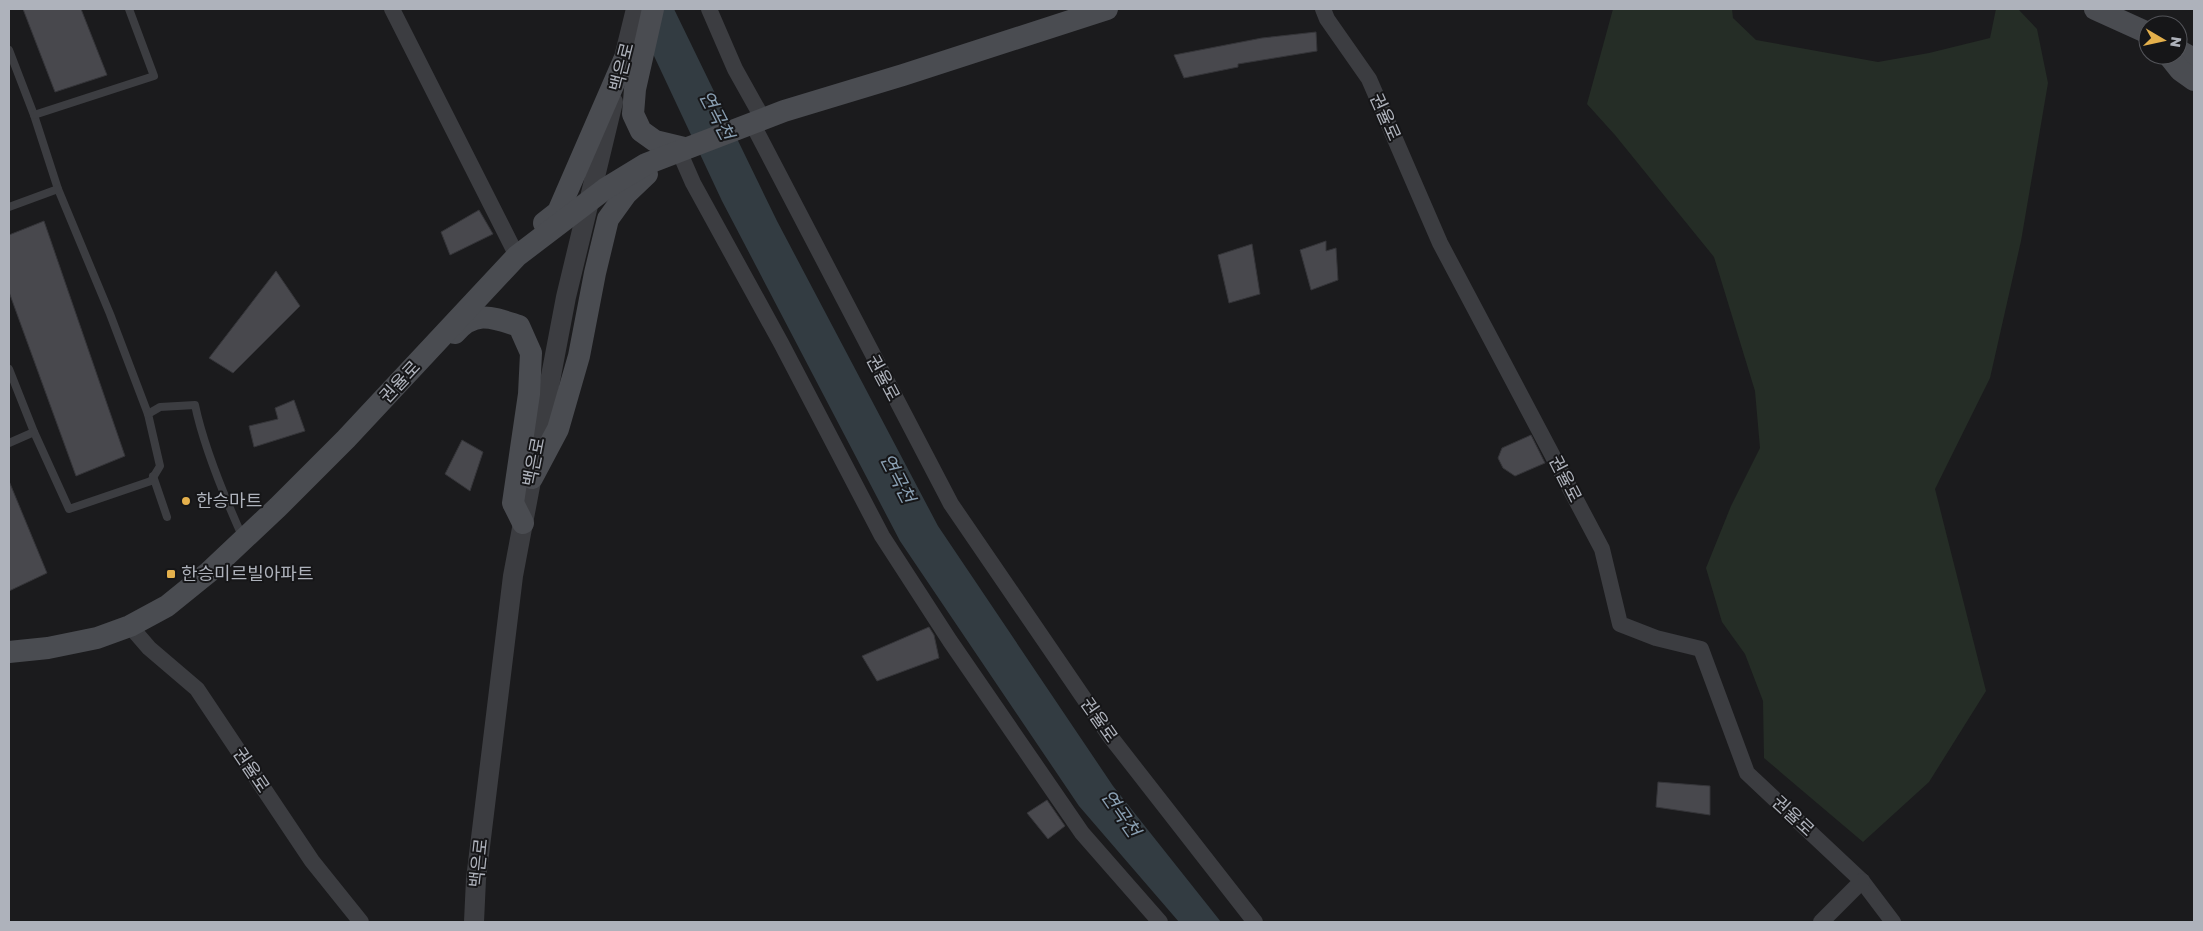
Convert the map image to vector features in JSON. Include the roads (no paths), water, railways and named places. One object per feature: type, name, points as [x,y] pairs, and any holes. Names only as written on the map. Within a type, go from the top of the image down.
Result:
[{"type":"main road","points":[[515,252],[558,212],[633,60],[653,9]]},
{"type":"main road","points":[[757,121],[902,75],[1083,12],[1107,9]]},
{"type":"main road","points":[[2096,9],[2138,29]]},
{"type":"main road","points":[[532,478],[558,429],[579,356],[595,273],[608,219],[626,194],[679,151],[655,141],[641,132],[633,114],[633,60]]},
{"type":"main road","points":[[2176,65],[2194,80]]},
{"type":"main road","name":"권율로","points":[[9,652],[97,638],[130,626],[167,606],[209,572],[244,540],[374,409],[440,338],[515,252],[605,189],[646,164],[757,121]]},
{"type":"main road","points":[[374,409],[438,353],[461,326],[476,317],[489,317],[519,326],[531,353],[529,394],[513,503],[522,522]]},
{"type":"street","points":[[392,9],[515,252]]},
{"type":"street","name":"백은로","points":[[474,922],[476,879],[513,576],[522,522],[566,296],[587,203],[633,60],[630,34],[636,9]]},
{"type":"street","name":"권율로","points":[[709,9],[757,121],[811,239],[951,504],[1109,736],[1255,922]]},
{"type":"street","name":"권율로","points":[[1323,9],[1327,19],[1369,79],[1440,243],[1602,549],[1620,624],[1656,638],[1701,649],[1747,772],[1862,881],[1893,922]]},
{"type":"street","points":[[679,151],[693,183],[781,343],[882,536],[950,642],[1082,833],[1160,922]]},
{"type":"street","name":"권율로","points":[[130,626],[149,648],[197,689],[312,861],[361,922]]},
{"type":"street","points":[[1821,922],[1862,881]]},
{"type":"lane","points":[[34,115],[154,76],[129,9]]},
{"type":"lane","points":[[9,50],[34,115],[58,189],[110,314],[148,414],[160,466],[150,481],[69,509],[34,432],[9,369]]},
{"type":"lane","points":[[9,207],[58,189]]},
{"type":"lane","points":[[148,414],[160,407],[195,405],[199,425],[230,510],[244,540]]},
{"type":"lane","points":[[9,443],[34,432]]},
{"type":"lane","points":[[153,476],[167,517]]},
{"type":"water","name":"연곡천","points":[[632,9],[674,9],[777,221],[938,526],[1113,786],[1221,922],[1179,922],[1079,806],[900,541],[722,201]]},
{"type":"place","name":"한승마트","points":[[186,501]]},
{"type":"place","name":"한승미르빌아파트","points":[[171,574]]}]
